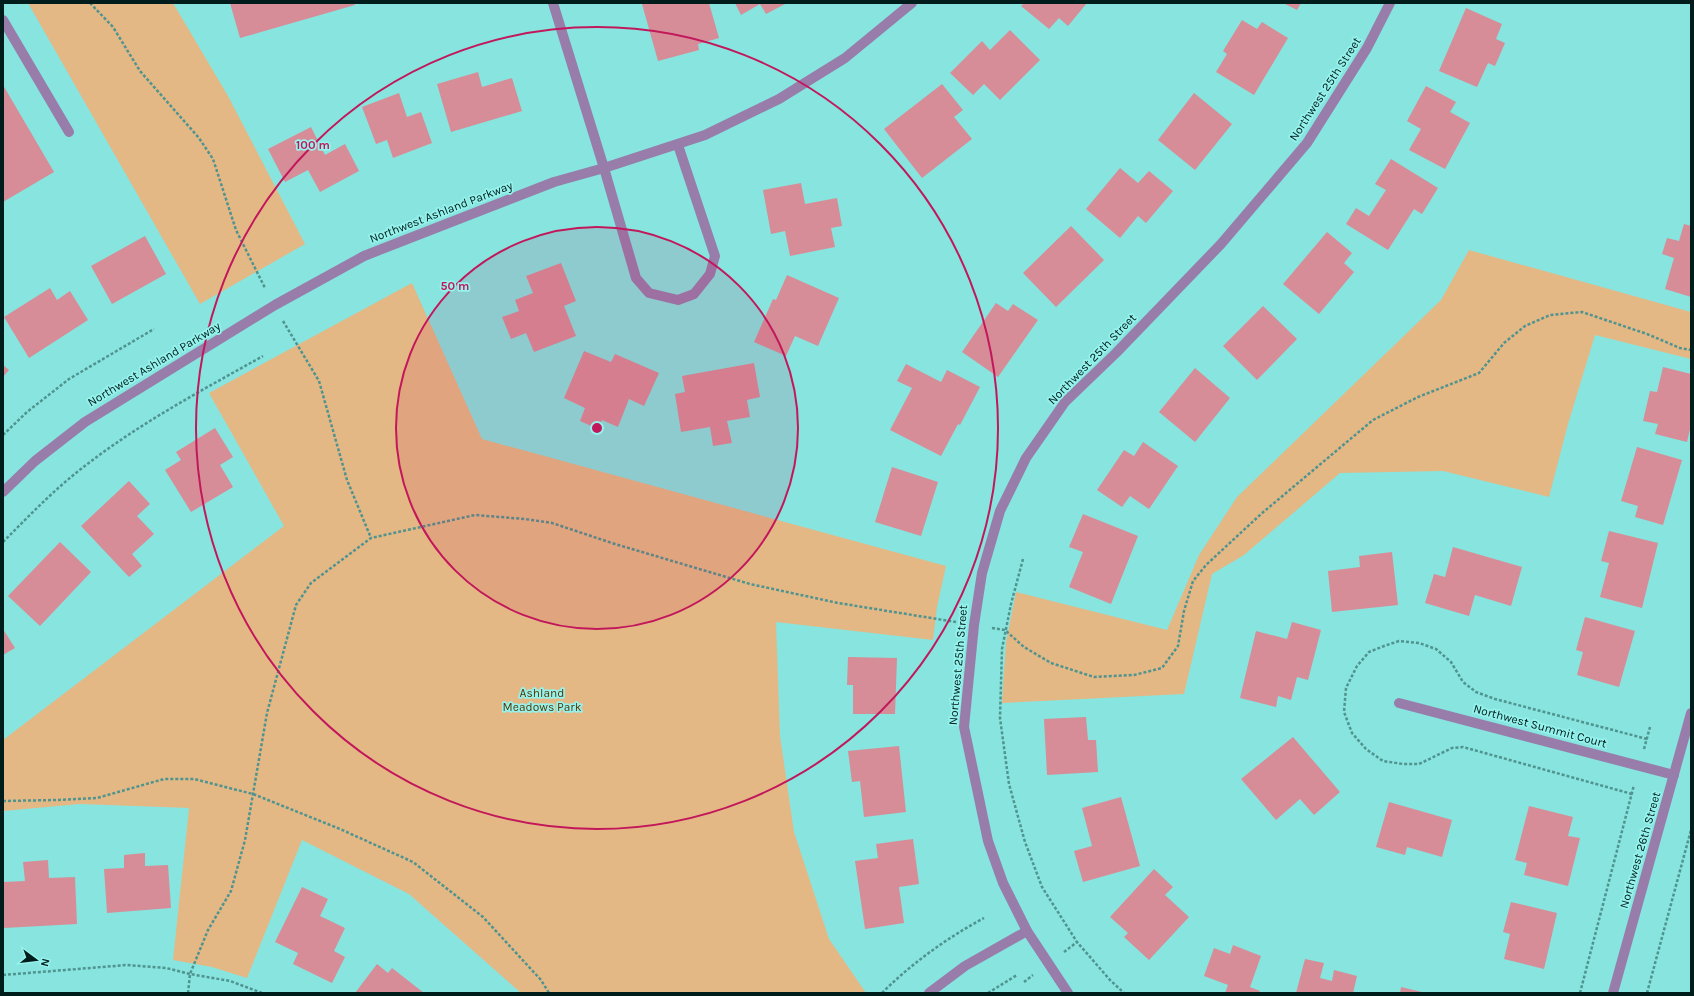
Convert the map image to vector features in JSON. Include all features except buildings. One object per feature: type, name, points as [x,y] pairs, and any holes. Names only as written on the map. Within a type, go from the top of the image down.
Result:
[{"type":"street","points":[[553,3],[636,278],[649,293],[678,300],[694,294],[710,274],[714,256],[678,145]]},
{"type":"street","name":"Northwest Ashland Parkway","points":[[3,492],[35,461],[85,422],[275,305],[364,256],[554,182],[678,145],[705,135],[779,100],[845,58],[912,3]]},
{"type":"street","name":"Northwest 25th Street","points":[[1068,993],[1027,931],[1003,883],[988,841],[964,727],[974,625],[982,573],[1000,511],[1026,458],[1065,402],[1116,353],[1221,244],[1307,143],[1367,48],[1390,3]]},
{"type":"street","points":[[3,20],[6,33],[69,132]]},
{"type":"street","name":"Northwest Summit Court","points":[[1399,703],[1674,775]]},
{"type":"street","name":"Northwest 26th Street","points":[[1614,993],[1691,713]]},
{"type":"street","points":[[929,993],[965,966],[1027,931]]},
{"type":"path","points":[[90,3],[113,27],[140,71],[199,138],[213,159],[236,230],[257,273],[293,339],[319,381],[346,480],[371,538]]},
{"type":"path","points":[[188,993],[190,974],[208,930],[231,891],[245,840],[267,713],[296,605],[311,583],[371,538],[475,515],[552,523],[615,544],[750,584],[838,602],[1005,630],[1024,647],[1051,663],[1094,677],[1134,676],[1162,668],[1178,646],[1184,611],[1193,581],[1211,560],[1261,514],[1373,420],[1418,398],[1479,374],[1504,342],[1525,326],[1550,316],[1582,312],[1646,334],[1680,348],[1691,350]]},
{"type":"path","points":[[3,435],[27,412],[69,379],[154,329]]},
{"type":"path","points":[[3,542],[50,495],[104,452],[182,402],[263,356]]},
{"type":"path","points":[[1023,559],[1005,630],[1002,649],[1000,718],[1009,784],[1025,842],[1042,887],[1072,936],[1092,960],[1124,993]]},
{"type":"path","points":[[1580,993],[1650,727]]},
{"type":"path","points":[[3,801],[97,798],[164,779],[194,779],[253,794],[340,829],[413,862],[483,917],[541,980],[549,993]]},
{"type":"path","points":[[1647,993],[1691,830]]},
{"type":"path","points":[[882,993],[904,972],[924,956],[984,918]]},
{"type":"path","points":[[3,975],[128,966],[166,968],[230,981],[262,993]]},
{"type":"path","points":[[988,993],[1017,975]]},
{"type":"green space","points":[[28,3],[173,3],[228,96],[305,244],[200,304]]},
{"type":"green space","points":[[1469,250],[1691,312],[1691,359],[1595,335],[1568,424],[1549,497],[1443,471],[1340,473],[1244,555],[1212,574],[1184,694],[1002,703],[1006,642],[1016,592],[1167,630],[1199,555],[1237,497],[1441,300]]},
{"type":"green space","name":"Ashland Meadows Park","points":[[412,283],[482,439],[946,566],[937,607],[933,640],[776,622],[780,736],[794,832],[829,939],[866,993],[521,993],[409,894],[302,840],[247,978],[212,967],[173,960],[189,808],[80,804],[3,811],[3,740],[284,526],[209,393]]}]
